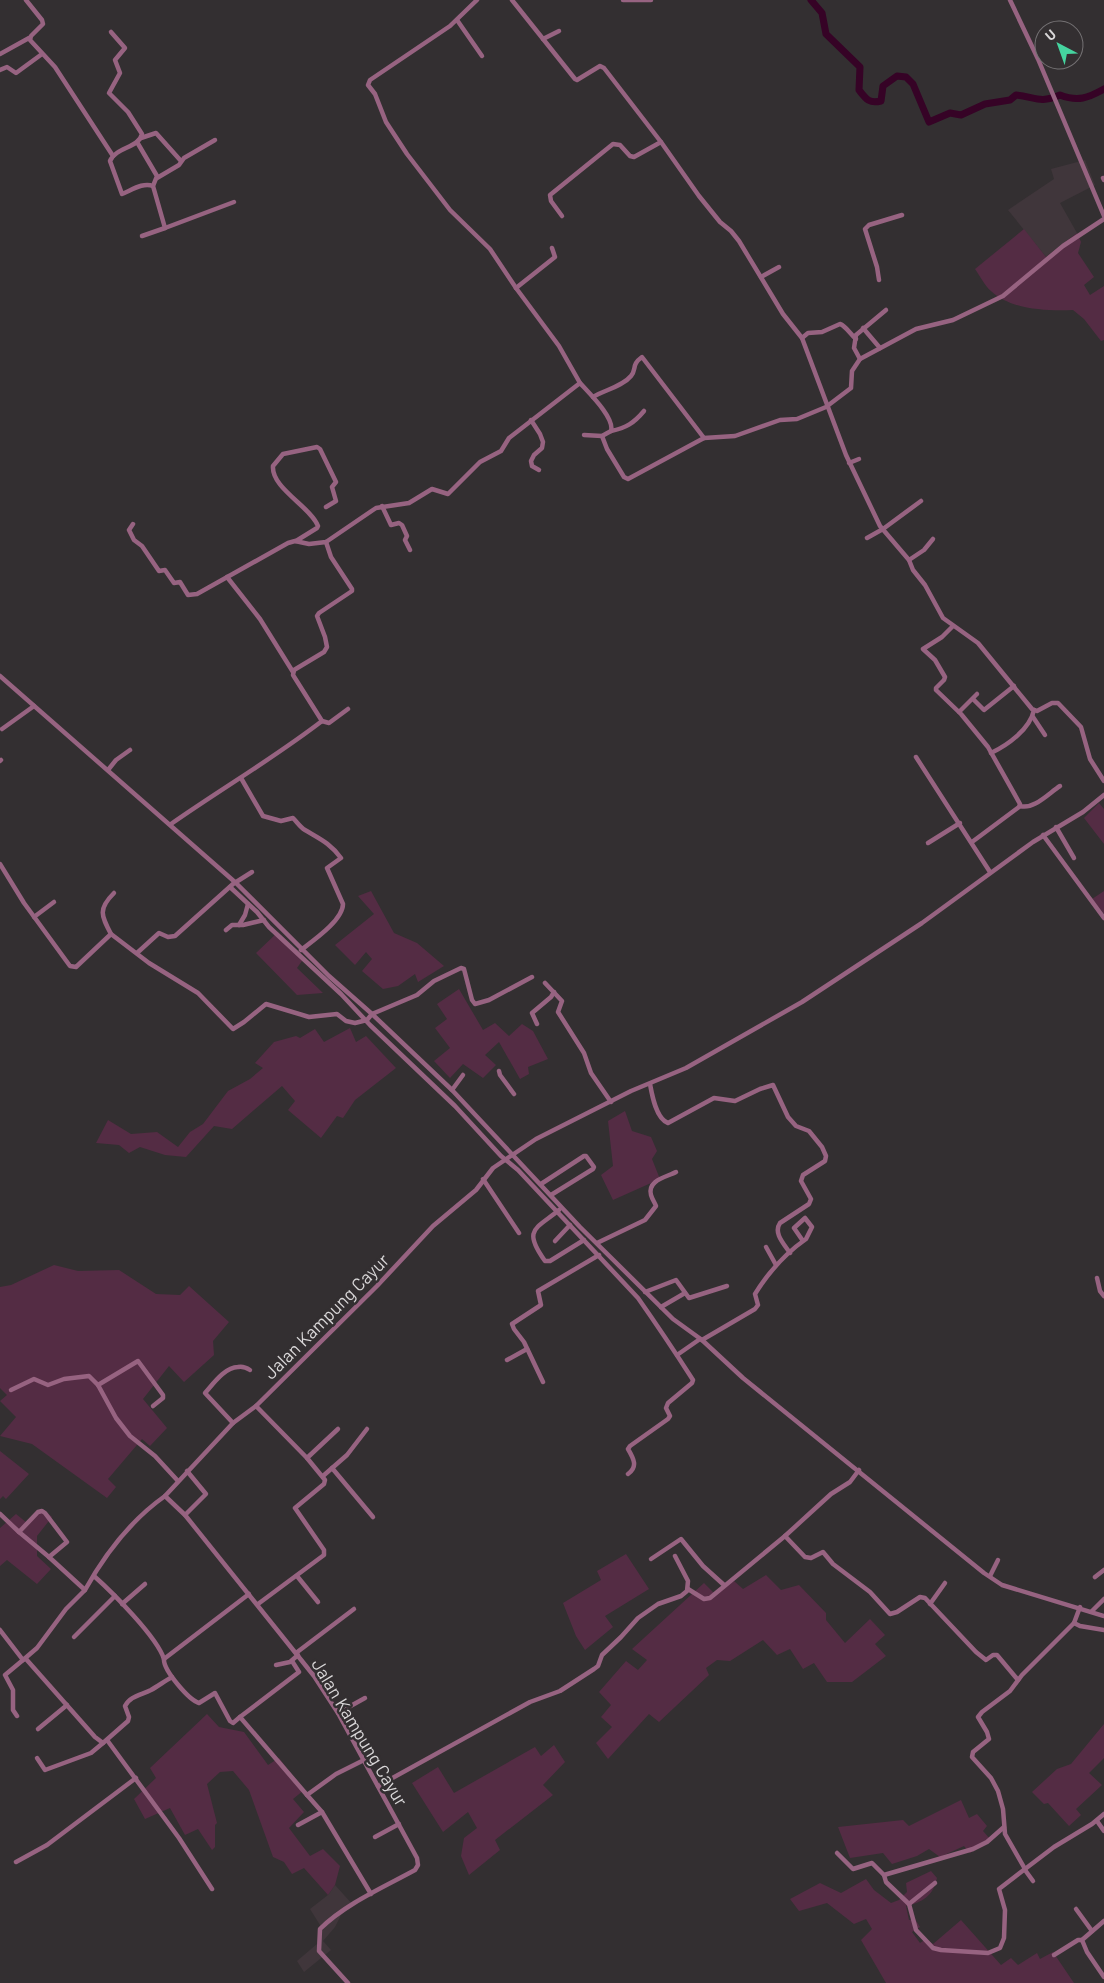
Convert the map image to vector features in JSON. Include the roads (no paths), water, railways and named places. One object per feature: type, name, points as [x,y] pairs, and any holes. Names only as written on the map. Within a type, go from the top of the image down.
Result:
[{"type":"street","points":[[0,54],[30,38],[43,24],[26,0]]},
{"type":"street","points":[[477,0],[457,20],[368,83],[375,94],[390,130],[450,210],[490,249],[559,346],[580,383],[608,416],[612,425],[611,431]]},
{"type":"street","points":[[512,0],[575,80],[600,66],[604,68],[704,202],[739,241],[762,277],[782,314],[802,338],[820,385],[826,407],[849,463],[883,529],[909,560],[937,609],[953,626],[966,633],[978,644],[1034,710],[1033,717],[1010,741],[991,753]]},
{"type":"street","points":[[624,0],[651,0]]},
{"type":"street","points":[[602,436],[620,471],[628,479],[704,438],[736,436],[780,420],[797,419],[826,407],[851,388],[852,371],[860,359],[916,329],[953,320],[1003,296],[1063,246],[1104,218],[1102,205],[1010,0]]},
{"type":"street","points":[[457,20],[482,56]]},
{"type":"street","points":[[543,39],[558,31]]},
{"type":"street","points":[[110,32],[125,48],[115,60],[120,73],[109,93],[128,112],[142,134],[139,140]]},
{"type":"street","points":[[30,38],[32,44],[55,67],[113,156]]},
{"type":"street","points":[[0,70],[7,67],[16,73],[42,54]]},
{"type":"street","points":[[154,186],[148,184],[122,194],[110,161],[113,156],[139,140],[156,133],[181,161]]},
{"type":"street","points":[[139,140],[157,178]]},
{"type":"street","points":[[165,228],[154,186],[157,178],[215,140]]},
{"type":"street","points":[[562,216],[551,201],[550,195],[613,144],[620,144],[630,156],[634,157],[661,142]]},
{"type":"street","points":[[142,236],[234,202]]},
{"type":"street","points":[[879,280],[877,267],[865,229],[870,225],[902,215]]},
{"type":"street","points":[[516,288],[555,257],[552,248]]},
{"type":"street","points":[[762,277],[779,267]]},
{"type":"street","points":[[860,359],[854,348],[856,335],[886,310]]},
{"type":"street","points":[[802,338],[808,333],[822,332],[840,324],[856,338]]},
{"type":"street","points":[[863,328],[880,348]]},
{"type":"street","points":[[593,397],[602,391],[623,383],[632,376],[636,362],[642,357],[704,438]]},
{"type":"street","points":[[296,541],[309,544],[326,542],[376,508],[409,502],[432,489],[448,494],[480,462],[501,451],[509,438],[580,383]]},
{"type":"street","points":[[584,435],[602,436],[611,431],[626,428],[637,420],[644,411]]},
{"type":"street","points":[[532,420],[543,442],[542,448],[534,455],[531,461],[532,466],[539,470]]},
{"type":"street","points":[[133,524],[129,530],[134,540],[148,553],[159,570],[165,570],[174,583],[180,582],[188,595],[200,592],[317,528],[318,526],[312,515],[295,501],[273,473],[273,466],[283,454],[317,447],[320,449],[336,482],[332,487],[336,501],[326,507]]},
{"type":"street","points":[[849,463],[859,460]]},
{"type":"street","points":[[867,538],[883,529],[921,501]]},
{"type":"street","points":[[382,506],[391,525],[398,523],[402,525],[407,536],[405,540],[410,550]]},
{"type":"street","points":[[909,560],[924,550],[933,540]]},
{"type":"street","points":[[293,672],[328,647],[318,616],[319,613],[352,592],[332,557],[326,542]]},
{"type":"street","points":[[228,577],[260,619],[293,672],[297,683],[322,720],[329,723],[348,709]]},
{"type":"street","points":[[953,626],[942,637],[923,649],[935,660],[945,677],[936,690],[973,728],[991,753],[1020,806]]},
{"type":"street","points":[[0,676],[171,824],[233,885],[269,915],[301,950],[347,994],[372,1014],[452,1090],[557,1212],[638,1298],[666,1336],[693,1380],[692,1383],[668,1403],[666,1408],[670,1416],[668,1419],[630,1446],[628,1449],[634,1461],[634,1467],[628,1474]]},
{"type":"street","points":[[973,699],[984,710],[1014,686]]},
{"type":"street","points":[[959,712],[977,694]]},
{"type":"street","points":[[1034,710],[1056,702],[1066,710],[1081,727],[1090,759],[1104,781]]},
{"type":"street","points":[[2,729],[34,706]]},
{"type":"street","points":[[1033,717],[1045,735]]},
{"type":"street","points":[[171,824],[241,778],[322,720]]},
{"type":"street","points":[[108,770],[116,760],[130,750]]},
{"type":"street","points":[[916,757],[990,872]]},
{"type":"street","points":[[241,778],[263,816],[281,821],[293,818],[304,830],[323,839],[341,858],[328,866],[327,869],[343,904],[342,909],[322,933],[301,950]]},
{"type":"street","points":[[972,842],[1020,806],[1029,807],[1060,786]]},
{"type":"street","name":"Jalan Kampung Cayur","points":[[24,1660],[66,1609],[85,1590],[108,1554],[128,1528],[165,1496],[233,1423],[256,1406],[377,1286],[433,1226],[476,1190],[493,1168],[536,1139],[690,1066],[802,1002],[922,923],[990,872],[1043,835],[1083,812],[1104,795]]},
{"type":"street","points":[[928,843],[960,823]]},
{"type":"street","points":[[1056,827],[1074,858]]},
{"type":"street","points":[[1043,835],[1104,918]]},
{"type":"street","points":[[0,864],[34,918],[68,964],[74,967],[110,934]]},
{"type":"street","points":[[136,953],[159,933],[168,937],[175,936],[233,885],[252,872]]},
{"type":"street","points":[[233,885],[269,926],[455,1106],[510,1158],[541,1184],[645,1292],[680,1325],[701,1340],[743,1378],[835,1453],[856,1473],[950,1547],[1002,1584],[1104,1616]]},
{"type":"street","points":[[114,893],[105,902],[102,912],[110,934],[198,993],[233,1029],[240,1026],[266,1004],[309,1018],[336,1014],[351,1023],[360,1023],[367,1020],[372,1014],[417,995],[434,981],[460,968],[464,969],[472,1000],[475,1004],[489,1000],[532,977]]},
{"type":"street","points":[[34,918],[54,902]]},
{"type":"street","points":[[239,925],[245,915],[248,904]]},
{"type":"street","points":[[226,930],[232,925],[264,920],[269,915]]},
{"type":"street","points":[[545,983],[563,1003],[559,1007],[558,1012],[584,1053],[591,1073],[611,1102]]},
{"type":"street","points":[[537,1024],[532,1013],[551,997],[554,992]]},
{"type":"street","points":[[499,1072],[514,1094]]},
{"type":"street","points":[[452,1090],[463,1075]]},
{"type":"street","points":[[650,1084],[657,1110],[663,1120],[668,1123],[714,1098],[735,1101],[773,1085],[788,1117],[796,1126],[809,1131],[826,1153],[825,1160],[803,1175],[803,1185],[812,1199],[809,1204],[777,1227],[777,1233],[790,1253]]},
{"type":"street","points":[[541,1184],[586,1156],[594,1167],[593,1169],[551,1195]]},
{"type":"street","points":[[597,1243],[647,1217],[656,1206],[651,1195],[653,1184],[661,1178],[676,1172]]},
{"type":"street","points":[[483,1179],[519,1233]]},
{"type":"street","points":[[562,1207],[537,1226],[534,1231],[533,1236],[538,1250],[545,1261],[550,1261],[584,1240]]},
{"type":"street","points":[[677,1355],[755,1309],[758,1305],[755,1294],[764,1280],[803,1241],[812,1229],[805,1218],[794,1228],[803,1241]]},
{"type":"street","points":[[555,1241],[570,1225]]},
{"type":"street","points":[[766,1247],[776,1266]]},
{"type":"street","points":[[544,1382],[528,1349],[512,1324],[541,1305],[538,1291],[599,1255]]},
{"type":"street","points":[[1097,1278],[1100,1291],[1104,1296]]},
{"type":"street","points":[[645,1292],[676,1280],[687,1297],[727,1286]]},
{"type":"street","points":[[661,1307],[684,1293]]},
{"type":"street","points":[[507,1360],[528,1349]]},
{"type":"street","points":[[98,1385],[138,1361],[163,1395],[163,1398],[153,1406]]},
{"type":"street","points":[[233,1423],[205,1393],[220,1377],[233,1368],[240,1366],[250,1370]]},
{"type":"street","points":[[11,1390],[34,1380],[48,1385],[64,1379],[88,1376],[98,1385],[116,1418],[130,1436],[155,1456],[178,1481]]},
{"type":"street","points":[[256,1406],[307,1458],[325,1480],[324,1484],[295,1509],[325,1553],[258,1604]]},
{"type":"street","points":[[307,1458],[338,1429]]},
{"type":"street","points":[[323,1476],[348,1455],[367,1429]]},
{"type":"street","points":[[332,1468],[373,1517]]},
{"type":"street","points":[[184,1515],[206,1494],[187,1471]]},
{"type":"street","points":[[675,1556],[686,1575],[688,1589],[705,1600],[785,1536],[814,1509],[850,1482],[856,1473]]},
{"type":"street","name":"Jalan Kampung Cayur","points":[[165,1496],[184,1515],[297,1654],[338,1714],[417,1858],[418,1865],[415,1870],[371,1894]]},
{"type":"street","points":[[19,1532],[38,1512],[42,1511],[45,1513],[67,1542],[49,1557]]},
{"type":"street","points":[[0,1514],[85,1590]]},
{"type":"street","points":[[785,1536],[805,1557],[812,1558],[820,1552],[824,1553],[833,1564],[870,1592],[890,1614],[897,1612],[920,1597],[930,1604],[976,1652],[986,1660],[993,1655],[997,1655],[1018,1680]]},
{"type":"street","points":[[651,1560],[681,1539],[703,1566],[724,1585]]},
{"type":"street","points":[[990,1576],[998,1560]]},
{"type":"street","points":[[1095,1577],[1104,1570]]},
{"type":"street","points":[[94,1576],[115,1596],[159,1648],[164,1659],[163,1664],[172,1677],[196,1702],[203,1702],[215,1693],[230,1721],[233,1722],[299,1672],[292,1660]]},
{"type":"street","points":[[297,1576],[318,1602]]},
{"type":"street","points":[[930,1604],[945,1583]]},
{"type":"street","points":[[122,1604],[145,1584]]},
{"type":"street","points":[[378,1786],[530,1702],[560,1691],[598,1666],[602,1655],[638,1618],[663,1601],[681,1596],[688,1589]]},
{"type":"street","points":[[164,1659],[249,1594]]},
{"type":"street","points":[[74,1637],[115,1596]]},
{"type":"street","points":[[1092,1611],[1104,1598]]},
{"type":"street","points":[[276,1665],[292,1660],[354,1609]]},
{"type":"street","points":[[1033,1882],[1007,1837],[998,1791],[991,1778],[973,1760],[972,1755],[989,1739],[979,1720],[979,1715],[1010,1691],[1018,1680],[1074,1623],[1079,1609]]},
{"type":"street","points":[[1074,1623],[1080,1626],[1104,1630]]},
{"type":"street","points":[[0,1630],[24,1660],[67,1705],[94,1737],[105,1741],[136,1778],[197,1863],[212,1890]]},
{"type":"street","points":[[0,1678],[24,1660]]},
{"type":"street","points":[[6,1675],[13,1690],[13,1710],[17,1716]]},
{"type":"street","points":[[36,1758],[45,1770],[92,1754],[125,1725],[129,1719],[125,1708],[127,1702],[172,1677]]},
{"type":"street","points":[[338,1714],[365,1698]]},
{"type":"street","points":[[38,1729],[67,1705]]},
{"type":"street","points":[[240,1717],[322,1812],[371,1894],[334,1918],[319,1931],[318,1948],[320,1952],[348,1983]]},
{"type":"street","points":[[307,1795],[336,1774],[364,1760]]},
{"type":"street","points":[[16,1862],[47,1845],[136,1778]]},
{"type":"street","points":[[298,1825],[322,1812]]},
{"type":"street","points":[[837,1853],[853,1869],[872,1863],[884,1876],[886,1882],[909,1904],[916,1930],[933,1948],[981,1953],[996,1951],[1003,1943],[1006,1920],[1004,1902],[999,1889],[1054,1847],[1097,1821],[1104,1814]]},
{"type":"street","points":[[1097,1821],[1104,1831]]},
{"type":"street","points":[[375,1837],[398,1824]]},
{"type":"street","points":[[884,1876],[973,1850],[987,1842],[1004,1827]]},
{"type":"street","points":[[909,1904],[935,1883]]},
{"type":"street","points":[[1076,1909],[1092,1931]]},
{"type":"street","points":[[1054,1955],[1078,1940],[1082,1940],[1104,1921]]},
{"type":"street","points":[[1082,1940],[1087,1952],[1104,1977]]},
{"type":"waterway","points":[[811,0],[822,13],[826,34],[860,67],[859,90],[866,98],[873,102],[881,101],[883,86],[897,76],[906,77],[913,84],[929,122],[950,113],[961,115],[985,104],[1010,100],[1016,95],[1038,99],[1053,98],[1060,95],[1078,99],[1088,97],[1104,89]]}]
